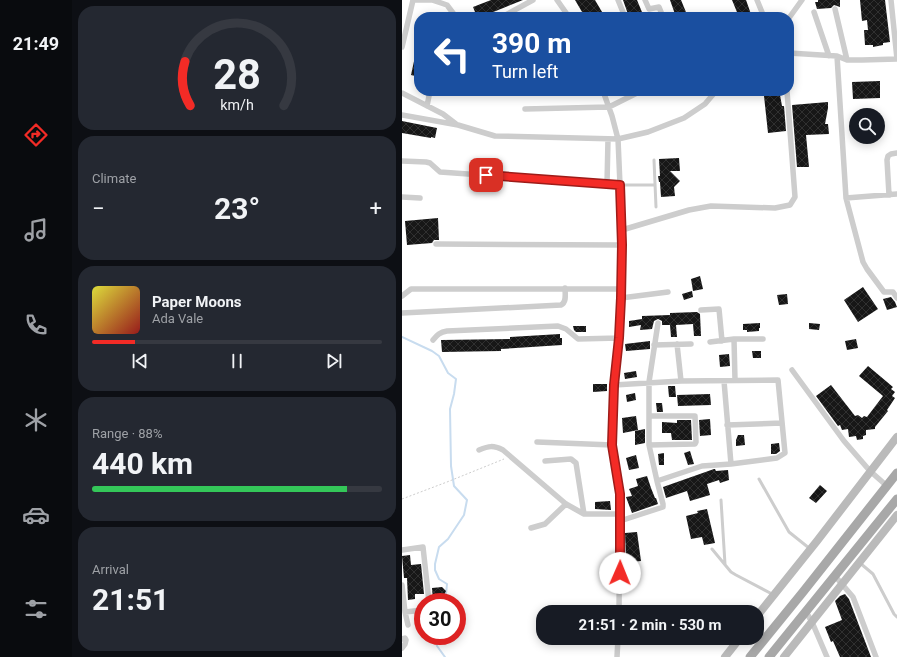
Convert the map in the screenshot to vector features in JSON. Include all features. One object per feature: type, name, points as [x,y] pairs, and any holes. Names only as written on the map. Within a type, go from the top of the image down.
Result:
[{"type":"main road","points":[[750,657],[897,473]]},
{"type":"main road","points":[[769,657],[897,499]]},
{"type":"street","points":[[402,48],[413,0],[432,0],[448,5],[453,12]]},
{"type":"street","points":[[511,12],[533,0]]},
{"type":"street","points":[[557,0],[565,12]]},
{"type":"street","points":[[618,0],[623,12]]},
{"type":"street","points":[[645,0],[650,9],[658,7],[660,12]]},
{"type":"street","points":[[793,12],[802,0]]},
{"type":"street","points":[[794,53],[837,56],[847,60],[897,59],[891,0]]},
{"type":"street","points":[[759,1],[762,12]]},
{"type":"street","points":[[836,9],[847,60]]},
{"type":"street","points":[[814,12],[829,56]]},
{"type":"street","points":[[837,56],[846,198],[866,269],[884,292],[893,292],[897,298]]},
{"type":"street","points":[[402,93],[443,114],[458,125]]},
{"type":"street","points":[[427,106],[429,96]]},
{"type":"street","points":[[606,96],[618,139],[622,230],[621,298],[619,338],[614,385],[612,445],[620,494],[619,605]]},
{"type":"street","points":[[525,109],[609,107],[631,96]]},
{"type":"street","points":[[402,115],[458,125],[495,136],[618,139],[648,132],[684,118],[705,104],[712,96]]},
{"type":"street","points":[[622,230],[689,210],[711,206],[775,208],[790,205],[795,197],[787,96]]},
{"type":"street","points":[[607,184],[608,139]]},
{"type":"street","points":[[889,195],[887,160],[888,156],[897,153]]},
{"type":"street","points":[[402,161],[430,163],[440,172],[620,185]]},
{"type":"street","points":[[846,198],[897,194]]},
{"type":"street","points":[[402,197],[420,198]]},
{"type":"street","points":[[436,244],[622,245]]},
{"type":"street","points":[[402,313],[561,305],[565,302],[565,288]]},
{"type":"street","points":[[403,294],[411,289],[621,288]]},
{"type":"street","points":[[621,298],[668,292]]},
{"type":"street","points":[[701,310],[719,308],[722,341]]},
{"type":"street","points":[[478,450],[488,446],[497,447],[503,450],[566,504],[584,514],[620,518],[663,507],[649,445],[649,382],[658,323]]},
{"type":"street","points":[[433,340],[442,332],[447,331],[558,326],[566,329],[578,339],[619,338]]},
{"type":"street","points":[[734,339],[735,380]]},
{"type":"street","points":[[710,342],[734,339],[764,339]]},
{"type":"street","points":[[677,344],[681,381]]},
{"type":"street","points":[[654,345],[691,344]]},
{"type":"street","points":[[792,370],[844,441],[870,470],[887,486]]},
{"type":"street","points":[[614,385],[681,381],[778,380],[785,453],[777,458],[702,466],[657,481]]},
{"type":"street","points":[[724,381],[731,464]]},
{"type":"street","points":[[649,416],[695,416],[696,442],[695,444],[649,445]]},
{"type":"street","points":[[728,425],[782,423]]},
{"type":"street","points":[[764,607],[897,437]]},
{"type":"street","points":[[537,442],[612,445]]},
{"type":"street","points":[[545,461],[575,461],[584,514]]},
{"type":"street","points":[[531,528],[545,524],[566,504]]},
{"type":"street","points":[[784,657],[897,515]]},
{"type":"street","points":[[402,550],[423,547],[428,593]]},
{"type":"street","points":[[835,576],[853,597],[876,657]]},
{"type":"street","points":[[402,585],[408,625]]},
{"type":"street","points":[[405,612],[414,611]]},
{"type":"street","points":[[806,612],[812,622],[827,657]]},
{"type":"street","points":[[402,639],[405,638],[406,640],[402,648]]},
{"type":"street","points":[[617,657],[618,645]]},
{"type":"street","points":[[725,657],[734,645]]},
{"type":"lane","points":[[654,160],[656,207]]},
{"type":"lane","points":[[620,185],[655,185]]},
{"type":"lane","points":[[759,479],[789,532],[811,549]]},
{"type":"lane","points":[[721,500],[724,564]]},
{"type":"lane","points":[[712,549],[731,572],[774,595]]},
{"type":"lane","points":[[860,562],[873,574],[897,617]]},
{"type":"path","points":[[402,498],[511,457]]},
{"type":"building","points":[[491,0],[523,0],[493,12],[475,12],[473,7]]},
{"type":"building","points":[[575,0],[595,0],[602,12],[582,12]]},
{"type":"building","points":[[623,0],[637,0],[642,12],[627,12]]},
{"type":"building","points":[[670,0],[681,0],[686,12],[674,12]]},
{"type":"building","points":[[732,0],[746,0],[750,12],[737,12]]},
{"type":"building","points":[[818,0],[840,0],[840,7],[834,5],[831,8],[817,9],[815,2],[818,2]]},
{"type":"building","points":[[860,0],[885,0],[890,42],[873,47],[873,45],[865,45],[864,30],[868,30],[867,20],[862,21]]},
{"type":"building","points":[[414,61],[414,76],[411,75]]},
{"type":"building","points":[[880,81],[880,98],[853,99],[852,82]]},
{"type":"building","points":[[764,96],[780,96],[782,106],[784,106],[786,131],[768,133]]},
{"type":"building","points":[[828,102],[825,124],[828,124],[829,134],[806,135],[809,167],[797,167],[792,105]]},
{"type":"building","points":[[402,121],[437,128],[435,138],[402,133]]},
{"type":"building","points":[[679,158],[680,171],[670,171],[680,181],[674,187],[675,196],[661,197],[658,176],[660,176],[659,159]]},
{"type":"building","points":[[438,218],[439,240],[434,240],[432,243],[407,245],[405,221]]},
{"type":"building","points":[[700,276],[703,289],[693,291],[691,279]]},
{"type":"building","points":[[863,287],[878,309],[858,322],[844,300]]},
{"type":"building","points":[[692,291],[693,297],[684,300],[682,294]]},
{"type":"building","points":[[787,294],[788,304],[779,305],[777,295]]},
{"type":"building","points":[[891,297],[897,307],[887,310],[883,299]]},
{"type":"building","points":[[697,312],[700,314],[701,336],[694,336],[693,324],[676,325],[677,337],[671,337],[670,325],[662,325],[662,321],[658,319],[654,321],[652,329],[640,330],[641,325],[629,327],[629,321],[642,319],[642,316]]},
{"type":"building","points":[[760,323],[759,331],[747,332],[747,330],[743,330],[743,324]]},
{"type":"building","points":[[809,323],[820,324],[819,330],[809,329]]},
{"type":"building","points":[[573,326],[586,326],[586,332],[576,332]]},
{"type":"building","points":[[560,334],[560,338],[562,338],[562,345],[501,349],[501,351],[442,352],[441,340],[510,339],[510,337]]},
{"type":"building","points":[[856,339],[858,348],[847,350],[845,341]]},
{"type":"building","points":[[650,341],[650,349],[626,351],[625,344]]},
{"type":"building","points":[[752,351],[761,351],[761,358],[753,358]]},
{"type":"building","points":[[729,354],[730,366],[720,367],[719,355]]},
{"type":"building","points":[[868,366],[893,387],[891,389],[895,392],[892,396],[895,398],[875,429],[866,430],[866,435],[863,436],[863,439],[857,440],[856,436],[849,437],[848,429],[842,430],[840,425],[838,426],[816,396],[831,385],[855,416],[858,415],[862,418],[864,416],[867,417],[883,396],[859,376]]},
{"type":"building","points":[[636,371],[637,377],[625,379],[624,373]]},
{"type":"building","points":[[593,384],[607,384],[607,391],[593,392]]},
{"type":"building","points":[[668,386],[675,386],[676,397],[669,397]]},
{"type":"building","points":[[635,393],[636,400],[627,402],[626,395]]},
{"type":"building","points":[[710,394],[711,405],[678,406],[677,395]]},
{"type":"building","points":[[656,403],[662,403],[663,412],[657,412]]},
{"type":"building","points":[[636,416],[638,430],[623,433],[622,418]]},
{"type":"building","points":[[710,419],[711,435],[700,436],[699,420]]},
{"type":"building","points":[[677,420],[691,420],[692,440],[672,440],[671,433],[662,433],[662,422],[677,423]]},
{"type":"building","points":[[645,429],[645,443],[635,445],[635,431]]},
{"type":"building","points":[[738,435],[744,435],[745,445],[736,446]]},
{"type":"building","points":[[779,443],[780,451],[776,454],[771,454],[771,444]]},
{"type":"building","points":[[690,451],[694,464],[688,465],[684,453]]},
{"type":"building","points":[[664,453],[664,465],[659,465],[658,454]]},
{"type":"building","points":[[636,455],[639,468],[629,470],[626,458]]},
{"type":"building","points":[[714,469],[716,471],[728,470],[729,480],[720,483],[719,480],[707,484],[710,495],[690,501],[687,491],[666,498],[663,487]]},
{"type":"building","points":[[647,476],[658,504],[632,513],[626,497],[632,496],[629,489],[638,486],[636,479]]},
{"type":"building","points":[[820,485],[827,491],[816,503],[809,498]]},
{"type":"building","points":[[610,501],[611,510],[595,509],[595,502]]},
{"type":"building","points":[[707,509],[715,543],[704,545],[702,537],[691,539],[686,516],[698,513],[697,511]]},
{"type":"building","points":[[637,532],[641,561],[631,562],[626,559],[625,533]]},
{"type":"building","points":[[410,555],[411,565],[421,564],[424,593],[414,593],[414,599],[408,600],[407,578],[404,578],[402,556]]},
{"type":"building","points":[[442,587],[446,591],[445,593],[432,593],[432,588]]},
{"type":"building","points":[[845,594],[849,599],[871,657],[840,657],[833,641],[831,642],[825,627],[842,620],[835,601],[840,596]]},
{"type":"waterway","points":[[402,337],[432,351],[439,356],[448,373],[456,379],[450,409],[451,466],[454,486],[467,500],[464,515],[448,539],[439,547],[435,564],[435,570],[439,579],[447,584],[446,593]]},
{"type":"waterway","points":[[437,645],[445,657]]},
{"type":"route","points":[[486,175],[620,185],[622,245],[621,298],[619,338],[614,385],[612,445],[620,494],[620,573]]}]
